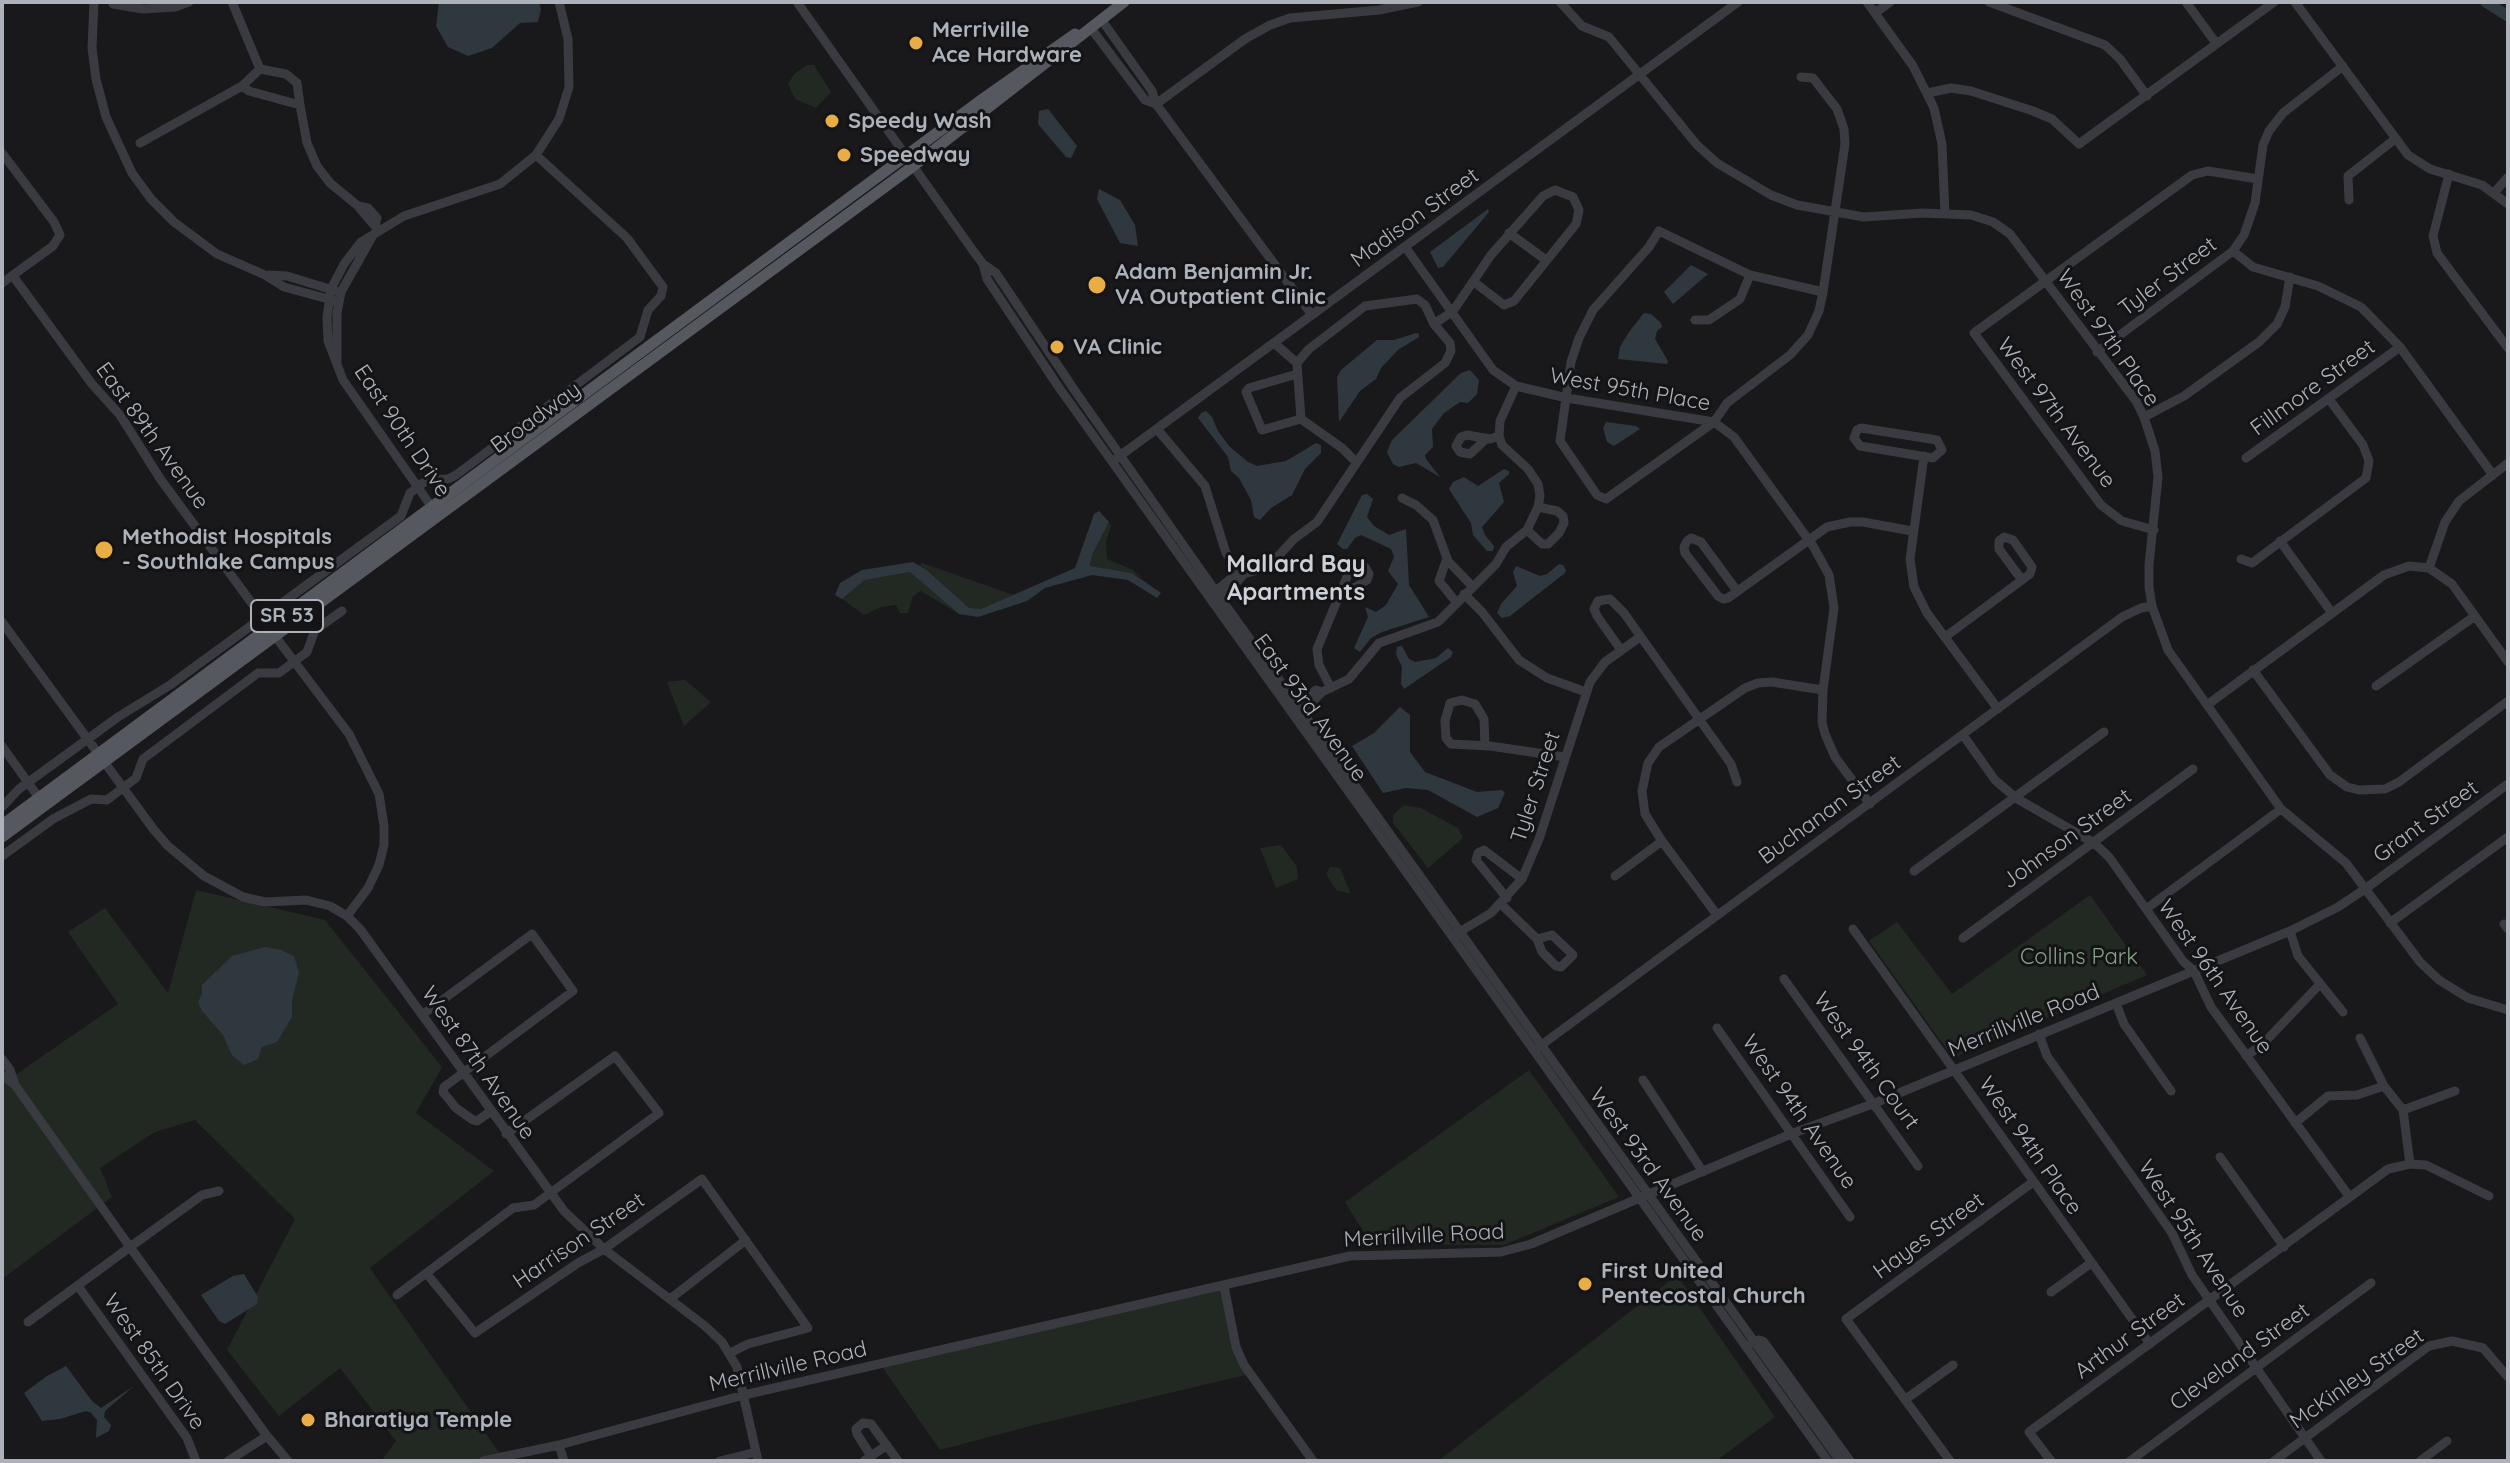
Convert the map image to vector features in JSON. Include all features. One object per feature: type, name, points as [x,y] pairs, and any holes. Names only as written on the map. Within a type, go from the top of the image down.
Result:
[{"type":"main road","name":"Broadway","points":[[2,837],[101,759],[908,162],[1071,36],[1090,27],[1124,2]]},
{"type":"main road","name":"Broadway","points":[[2,825],[275,636],[435,512]]},
{"type":"street","points":[[94,2],[92,48],[106,117],[132,173],[151,199],[198,241],[232,262],[265,275],[284,287],[335,296],[376,231],[404,216],[490,188],[510,177],[536,155],[559,119],[569,87],[570,55],[558,3]]},
{"type":"street","points":[[113,4],[143,9],[175,7],[189,2]]},
{"type":"street","points":[[232,2],[260,69]]},
{"type":"street","name":"East 93rd Avenue","points":[[797,2],[983,264],[987,279],[1537,1048]]},
{"type":"street","points":[[1156,104],[1245,39],[1270,25],[1290,18],[1379,10],[1418,2]]},
{"type":"street","name":"West 97th Place","points":[[1560,2],[1582,26],[1609,37],[1681,129],[1717,163],[1771,195],[1835,214],[1877,217],[1971,215],[1993,222],[2016,241],[2136,401],[2144,417],[2155,451],[2158,477],[2149,565],[2152,606],[2168,650],[2281,809],[2339,855],[2414,955],[2439,980],[2468,998],[2507,1008]]},
{"type":"street","name":"Madison Street","points":[[1116,459],[1738,2]]},
{"type":"street","points":[[1867,2],[1913,66],[1928,93],[1942,144],[1945,214]]},
{"type":"street","points":[[1875,13],[1890,2]]},
{"type":"street","points":[[1989,2],[2105,45],[2120,59],[2147,96]]},
{"type":"street","points":[[2186,2],[2216,43]]},
{"type":"street","points":[[1928,93],[1951,88],[1971,91],[2033,111],[2052,119],[2079,144],[2274,2]]},
{"type":"street","points":[[2295,2],[2395,139],[2419,163],[2482,185],[2508,204]]},
{"type":"street","points":[[1101,19],[1152,91],[1156,104],[1312,315]]},
{"type":"street","points":[[1090,27],[1145,100],[1156,104]]},
{"type":"street","name":"Tyler Street","points":[[2097,352],[2233,251],[2250,218],[2263,145],[2269,131],[2283,113],[2343,66]]},
{"type":"street","points":[[140,143],[242,86],[260,69]]},
{"type":"street","points":[[260,69],[286,74],[297,83],[307,143],[317,166],[330,183],[358,206],[376,231]]},
{"type":"street","points":[[1801,77],[1813,78],[1837,109],[1845,144],[1823,292],[1819,311],[1808,335],[1799,346],[1727,403],[1714,422],[1606,499],[1597,495],[1560,441],[1575,350],[1593,310],[1649,247],[1659,231],[1750,275],[1823,292]]},
{"type":"street","points":[[242,86],[249,91],[300,105]]},
{"type":"street","points":[[2349,200],[2348,176],[2395,139]]},
{"type":"street","points":[[2,153],[54,222],[60,235],[53,246],[2,283]]},
{"type":"street","points":[[2,807],[29,783],[401,516],[406,499],[418,487],[432,478],[442,480],[456,475],[640,337],[652,303],[664,292],[663,287],[627,238],[536,155]]},
{"type":"street","points":[[2046,281],[2192,175],[2208,171],[2258,179]]},
{"type":"street","points":[[2449,174],[2433,236],[2437,253],[2508,348]]},
{"type":"street","points":[[2494,193],[2508,177]]},
{"type":"street","points":[[1434,324],[1453,311],[1491,255],[1543,196],[1555,190],[1573,197],[1579,210],[1576,224],[1514,301],[1504,305],[1474,282]]},
{"type":"street","points":[[1509,233],[1546,260]]},
{"type":"street","points":[[1406,248],[1453,311]]},
{"type":"street","points":[[2233,251],[2253,267],[2339,294],[2361,307],[2400,347],[2493,475]]},
{"type":"street","points":[[1695,320],[1709,320],[1740,299],[1750,275]]},
{"type":"street","name":"East 89th Avenue","points":[[13,276],[92,384],[129,427],[161,480],[262,617]]},
{"type":"street","points":[[2144,417],[2184,396],[2259,342],[2277,324],[2285,307],[2290,277]]},
{"type":"street","name":"West 97th Avenue","points":[[2046,281],[1974,333],[2101,505],[2122,521],[2154,530]]},
{"type":"street","name":"East 90th Drive","points":[[335,296],[328,341],[337,365],[350,392],[435,512]]},
{"type":"street","points":[[1214,595],[1233,577],[1268,567],[1294,539],[1317,522],[1400,398],[1449,357],[1450,343],[1434,324],[1425,305],[1417,299],[1365,306],[1309,349],[1297,368],[1246,392],[1262,430],[1301,419]]},
{"type":"street","name":"West 95th Place","points":[[1453,311],[1493,370],[1516,386],[1567,398],[1714,422],[1734,437],[1808,539],[1829,575],[1834,608],[1822,722],[1829,746],[1870,804]]},
{"type":"street","points":[[1274,343],[1297,368],[1301,419]]},
{"type":"street","name":"Fillmore Street","points":[[2246,458],[2400,347]]},
{"type":"street","points":[[1295,708],[1349,679],[1379,643],[1438,622],[1496,564],[1506,547],[1524,532],[1538,507],[1538,484],[1528,469],[1502,445],[1499,436],[1500,421],[1516,386]]},
{"type":"street","points":[[2241,559],[2252,563],[2366,478],[2369,461],[2363,445],[2329,399]]},
{"type":"street","points":[[1301,419],[1342,448],[1356,462]]},
{"type":"street","points":[[1861,428],[1937,440],[1941,444],[1942,450],[1937,457],[1924,456],[1860,446],[1854,434],[1861,428]]},
{"type":"street","points":[[1157,429],[1205,486],[1226,553],[1243,575]]},
{"type":"street","points":[[1487,438],[1499,436]]},
{"type":"street","points":[[1924,456],[1912,531],[1910,559],[1914,587],[1927,613],[1998,709]]},
{"type":"street","points":[[2429,568],[2445,522],[2459,501],[2508,463]]},
{"type":"street","points":[[1402,498],[1433,520],[1447,558],[1482,612],[1519,660],[1547,678],[1586,692]]},
{"type":"street","points":[[1524,532],[1542,544],[1548,544],[1559,533],[1564,523],[1563,516],[1557,511],[1538,507]]},
{"type":"street","points":[[1737,591],[1701,542],[1691,538],[1687,541],[1685,553],[1723,599],[1728,598],[1827,527],[1850,522],[1912,531]]},
{"type":"street","points":[[1945,637],[2022,580],[2030,574],[2032,567],[2013,540],[2004,537],[1999,541],[1999,549],[2022,580]]},
{"type":"street","points":[[2280,541],[2332,613]]},
{"type":"street","points":[[1447,558],[1439,581],[1457,603]]},
{"type":"street","points":[[2207,705],[2332,613],[2395,570],[2409,566],[2429,568],[2452,584],[2508,662]]},
{"type":"street","points":[[1326,690],[1317,649],[1339,597]]},
{"type":"street","points":[[1621,650],[1594,609],[1598,601],[1605,598],[1615,602],[1699,719],[1731,764],[1737,782]]},
{"type":"street","name":"Buchanan Street","points":[[1537,1048],[2122,617],[2152,606]]},
{"type":"street","points":[[2,856],[53,819],[91,799],[107,800],[138,775],[143,759],[258,673],[279,673],[307,652],[315,630],[342,611]]},
{"type":"street","points":[[2376,686],[2475,616]]},
{"type":"street","name":"West 87th Avenue","points":[[2,622],[168,846],[222,887],[243,897],[265,902],[306,900],[330,906],[347,916],[360,929],[550,1194],[578,1226],[604,1249],[705,1326],[730,1353],[737,1367],[757,1457]]},
{"type":"street","points":[[275,636],[349,734],[370,774],[383,814],[384,845],[379,865],[368,888],[347,916]]},
{"type":"street","name":"Tyler Street","points":[[1455,935],[1471,927],[1504,901],[1522,879],[1586,692],[1596,672],[1640,637]]},
{"type":"street","points":[[2253,670],[2330,775],[2347,787],[2359,790],[2376,791],[2399,782],[2508,701]]},
{"type":"street","points":[[1717,915],[1645,814],[1642,791],[1648,763],[1659,747],[1733,695],[1758,683],[1772,682],[1823,690]]},
{"type":"street","points":[[1485,746],[1484,719],[1475,704],[1462,700],[1450,703],[1445,721],[1446,738],[1451,744],[1565,757]]},
{"type":"street","points":[[1914,871],[2104,732]]},
{"type":"street","name":"West 96th Avenue","points":[[1963,735],[1995,780],[2016,798],[2094,843],[2109,857],[2183,961],[2194,971],[2211,1007],[2349,1196]]},
{"type":"street","points":[[2,746],[39,798],[32,815]]},
{"type":"street","name":"Johnson Street","points":[[1963,938],[2193,769]]},
{"type":"street","name":"Grant Street","points":[[2365,889],[2508,784]]},
{"type":"street","points":[[2146,909],[2281,809]]},
{"type":"street","points":[[2390,923],[2508,837]]},
{"type":"street","points":[[1615,876],[1662,841]]},
{"type":"street","points":[[1522,879],[1484,850],[1478,853],[1476,860],[1504,901],[1537,939]]},
{"type":"street","name":"Merrillville Road","points":[[483,1461],[559,1445],[744,1395],[1350,1256],[1516,1249],[2290,931],[2338,907],[2365,889]]},
{"type":"street","name":"West 94th Place","points":[[1853,929],[2150,1344]]},
{"type":"street","points":[[2290,931],[2298,956],[2343,1012]]},
{"type":"street","points":[[422,1015],[532,934],[573,991],[444,1087],[443,1092],[456,1108],[473,1120],[477,1121],[491,1111]]},
{"type":"street","name":"West 94th Court","points":[[1784,979],[1918,1166]]},
{"type":"street","points":[[2246,1056],[2262,1045],[2320,984]]},
{"type":"street","points":[[2116,1003],[2124,1024],[2171,1091]]},
{"type":"street","name":"West 94th Avenue","points":[[1717,1028],[1850,1217]]},
{"type":"street","name":"West 95th Avenue","points":[[2039,1034],[2047,1056],[2172,1233],[2192,1275],[2321,1461]]},
{"type":"street","points":[[2360,1038],[2384,1086],[2403,1110],[2410,1164],[2426,1165],[2489,1196]]},
{"type":"street","name":"West 93rd Avenue","points":[[1537,1048],[1833,1459]]},
{"type":"street","points":[[397,1295],[513,1208],[534,1205],[659,1113],[615,1056],[506,1134]]},
{"type":"street","points":[[2,1059],[15,1085],[130,1247],[288,1461]]},
{"type":"street","points":[[2,1075],[15,1085]]},
{"type":"street","points":[[1643,1080],[1703,1172]]},
{"type":"street","points":[[2295,1123],[2328,1096],[2357,1095],[2384,1086]]},
{"type":"street","points":[[2403,1110],[2455,1091]]},
{"type":"street","points":[[2220,1157],[2284,1247]]},
{"type":"street","name":"Arthur Street","points":[[2051,1461],[2029,1432],[2284,1247],[2349,1196],[2388,1169],[2410,1164]]},
{"type":"street","name":"Harrison Street","points":[[427,1274],[475,1333],[578,1263],[604,1249],[702,1179],[746,1240]]},
{"type":"street","name":"Hayes Street","points":[[1906,1399],[1846,1319],[2033,1182]]},
{"type":"street","points":[[28,1322],[202,1195],[219,1191]]},
{"type":"street","points":[[670,1299],[746,1240],[808,1328],[748,1344],[730,1353]]},
{"type":"street","points":[[2051,1292],[2091,1263]]},
{"type":"street","name":"Cleveland Street","points":[[2130,1461],[2371,1283]]},
{"type":"street","name":"West 85th Drive","points":[[78,1286],[187,1438],[196,1461]]},
{"type":"street","points":[[1224,1286],[1236,1347],[1244,1365],[1313,1461]]},
{"type":"street","points":[[1750,1345],[1763,1341],[1850,1461]]},
{"type":"street","name":"McKinley Street","points":[[2274,1461],[2429,1346],[2452,1341],[2483,1348],[2508,1377]]},
{"type":"street","points":[[1950,1461],[1906,1399],[1953,1365]]},
{"type":"street","points":[[887,1445],[868,1458],[857,1434],[859,1425],[871,1424],[887,1445],[898,1461]]},
{"type":"street","points":[[228,1461],[267,1436]]},
{"type":"street","points":[[2420,1461],[2447,1441]]},
{"type":"street","points":[[559,1445],[564,1461]]},
{"type":"street","points":[[720,1461],[757,1457]]},
{"type":"green space","points":[[807,65],[814,65],[831,92],[816,108],[795,99],[788,84],[794,74]]},
{"type":"green space","points":[[1109,522],[1107,559],[1133,570],[1144,579],[1132,573],[1090,566],[1092,555]]},
{"type":"green space","points":[[922,563],[1014,595],[981,609],[969,609],[919,565]]},
{"type":"green space","points":[[910,572],[959,614],[921,591],[913,596],[908,613],[900,613],[896,605],[881,607],[864,615],[842,599],[865,580]]},
{"type":"green space","points":[[685,680],[711,702],[684,726],[667,682]]},
{"type":"green space","points":[[1404,805],[1421,808],[1458,828],[1463,838],[1428,868],[1393,823],[1393,815]]},
{"type":"green space","points":[[1281,845],[1297,867],[1298,879],[1276,888],[1260,848]]},
{"type":"green space","points":[[1330,867],[1340,868],[1351,894],[1336,890],[1326,874]]},
{"type":"green space","points":[[196,890],[325,920],[442,1067],[416,1113],[494,1171],[370,1268],[505,1461],[381,1461],[396,1441],[340,1368],[279,1416],[227,1350],[295,1219],[195,1120],[155,1132],[100,1168],[112,1197],[2,1279],[2,1084],[118,1004],[68,932],[105,908],[168,993]]},
{"type":"green space","name":"Collins Park","points":[[2090,895],[2147,975],[1953,1058],[1869,941],[1897,922],[1952,994]]},
{"type":"green space","points":[[1529,1070],[1619,1197],[1504,1245],[1371,1244],[1345,1202]]},
{"type":"green space","points":[[1677,1275],[1775,1417],[1716,1461],[1438,1461]]},
{"type":"green space","points":[[1224,1286],[1236,1347],[1250,1374],[940,1450],[880,1364]]},
{"type":"shaded area","points":[[439,2],[539,2],[541,9],[538,22],[520,23],[492,48],[468,56],[448,47],[436,26]]},
{"type":"shaded area","points":[[1048,109],[1077,146],[1071,158],[1066,157],[1038,124],[1039,111]]},
{"type":"shaded area","points":[[1099,189],[1120,200],[1135,225],[1138,246],[1120,243],[1097,199]]},
{"type":"shaded area","points":[[1488,209],[1489,212],[1443,267],[1438,268],[1430,252]]},
{"type":"shaded area","points":[[1691,265],[1708,274],[1673,304],[1664,292]]},
{"type":"shaded area","points":[[1644,313],[1651,314],[1661,323],[1655,339],[1667,364],[1618,359],[1620,347]]},
{"type":"shaded area","points":[[1416,333],[1419,337],[1398,350],[1381,368],[1376,379],[1360,391],[1339,422],[1337,377],[1341,370],[1377,340],[1394,340]]},
{"type":"shaded area","points":[[1470,370],[1479,380],[1477,394],[1468,403],[1460,402],[1444,413],[1432,429],[1433,447],[1425,455],[1440,477],[1416,463],[1399,467],[1393,464],[1387,452],[1392,440],[1461,373]]},
{"type":"shaded area","points":[[1206,411],[1229,446],[1257,466],[1286,461],[1316,443],[1321,445],[1321,453],[1305,469],[1292,495],[1271,508],[1260,520],[1254,517],[1251,500],[1239,478],[1231,471],[1228,457],[1198,418]]},
{"type":"shaded area","points":[[1606,422],[1640,429],[1614,446],[1607,442],[1603,428]]},
{"type":"shaded area","points":[[1504,469],[1509,474],[1499,483],[1504,502],[1482,527],[1494,546],[1493,551],[1487,551],[1473,535],[1471,523],[1449,489],[1453,482],[1464,477],[1478,486]]},
{"type":"shaded area","points":[[1367,494],[1373,499],[1367,517],[1374,526],[1389,535],[1406,529],[1409,585],[1429,617],[1382,632],[1371,638],[1360,652],[1354,648],[1368,617],[1365,607],[1376,612],[1386,605],[1398,584],[1388,571],[1394,557],[1391,549],[1361,535],[1347,549],[1337,544],[1362,495]]},
{"type":"shaded area","points":[[1099,511],[1109,522],[1092,555],[1090,566],[1132,573],[1161,593],[1157,598],[1128,580],[1092,575],[1045,588],[1027,601],[978,617],[959,614],[910,572],[865,580],[842,599],[835,595],[840,583],[862,570],[913,562],[927,570],[969,608],[981,609],[1075,568],[1094,514]]},
{"type":"shaded area","points":[[1559,564],[1563,565],[1565,573],[1510,616],[1502,618],[1497,613],[1517,586],[1513,572],[1516,566],[1540,576]]},
{"type":"shaded area","points":[[1402,646],[1409,659],[1415,662],[1436,658],[1448,648],[1453,652],[1451,657],[1404,689],[1401,684],[1402,667],[1396,654],[1397,647]]},
{"type":"shaded area","points":[[1400,707],[1410,715],[1410,752],[1425,772],[1477,792],[1502,790],[1505,793],[1498,808],[1477,817],[1428,790],[1406,788],[1383,793],[1352,746],[1374,733]]},
{"type":"shaded area","points":[[265,947],[294,956],[299,973],[292,1000],[292,1017],[277,1042],[262,1047],[258,1059],[244,1065],[232,1055],[223,1035],[198,1002],[202,985],[232,956]]},
{"type":"shaded area","points":[[244,1274],[258,1297],[257,1304],[225,1324],[219,1321],[201,1295],[233,1276]]},
{"type":"shaded area","points":[[66,1366],[92,1401],[101,1408],[134,1386],[105,1411],[104,1417],[111,1425],[109,1431],[96,1438],[97,1420],[91,1413],[86,1411],[42,1421],[24,1393]]},
{"type":"waterway","points":[[2486,2],[2508,16]]},
{"type":"place","name":"Merriville Ace Hardware","points":[[916,43]]},
{"type":"place","name":"Speedy Wash","points":[[832,121]]},
{"type":"place","name":"Speedway","points":[[844,155]]},
{"type":"place","name":"Adam Benjamin Jr. VA Outpatient Clinic","points":[[1097,285]]},
{"type":"place","name":"VA Clinic","points":[[1057,347]]},
{"type":"place","name":"Methodist Hospitals - Southlake Campus","points":[[104,550]]},
{"type":"place","name":"First United Pentecostal Church","points":[[1585,1284]]},
{"type":"place","name":"Bharatiya Temple","points":[[308,1420]]},
{"type":"district","name":"Mallard Bay Apartments","points":[[1296,579]]}]
